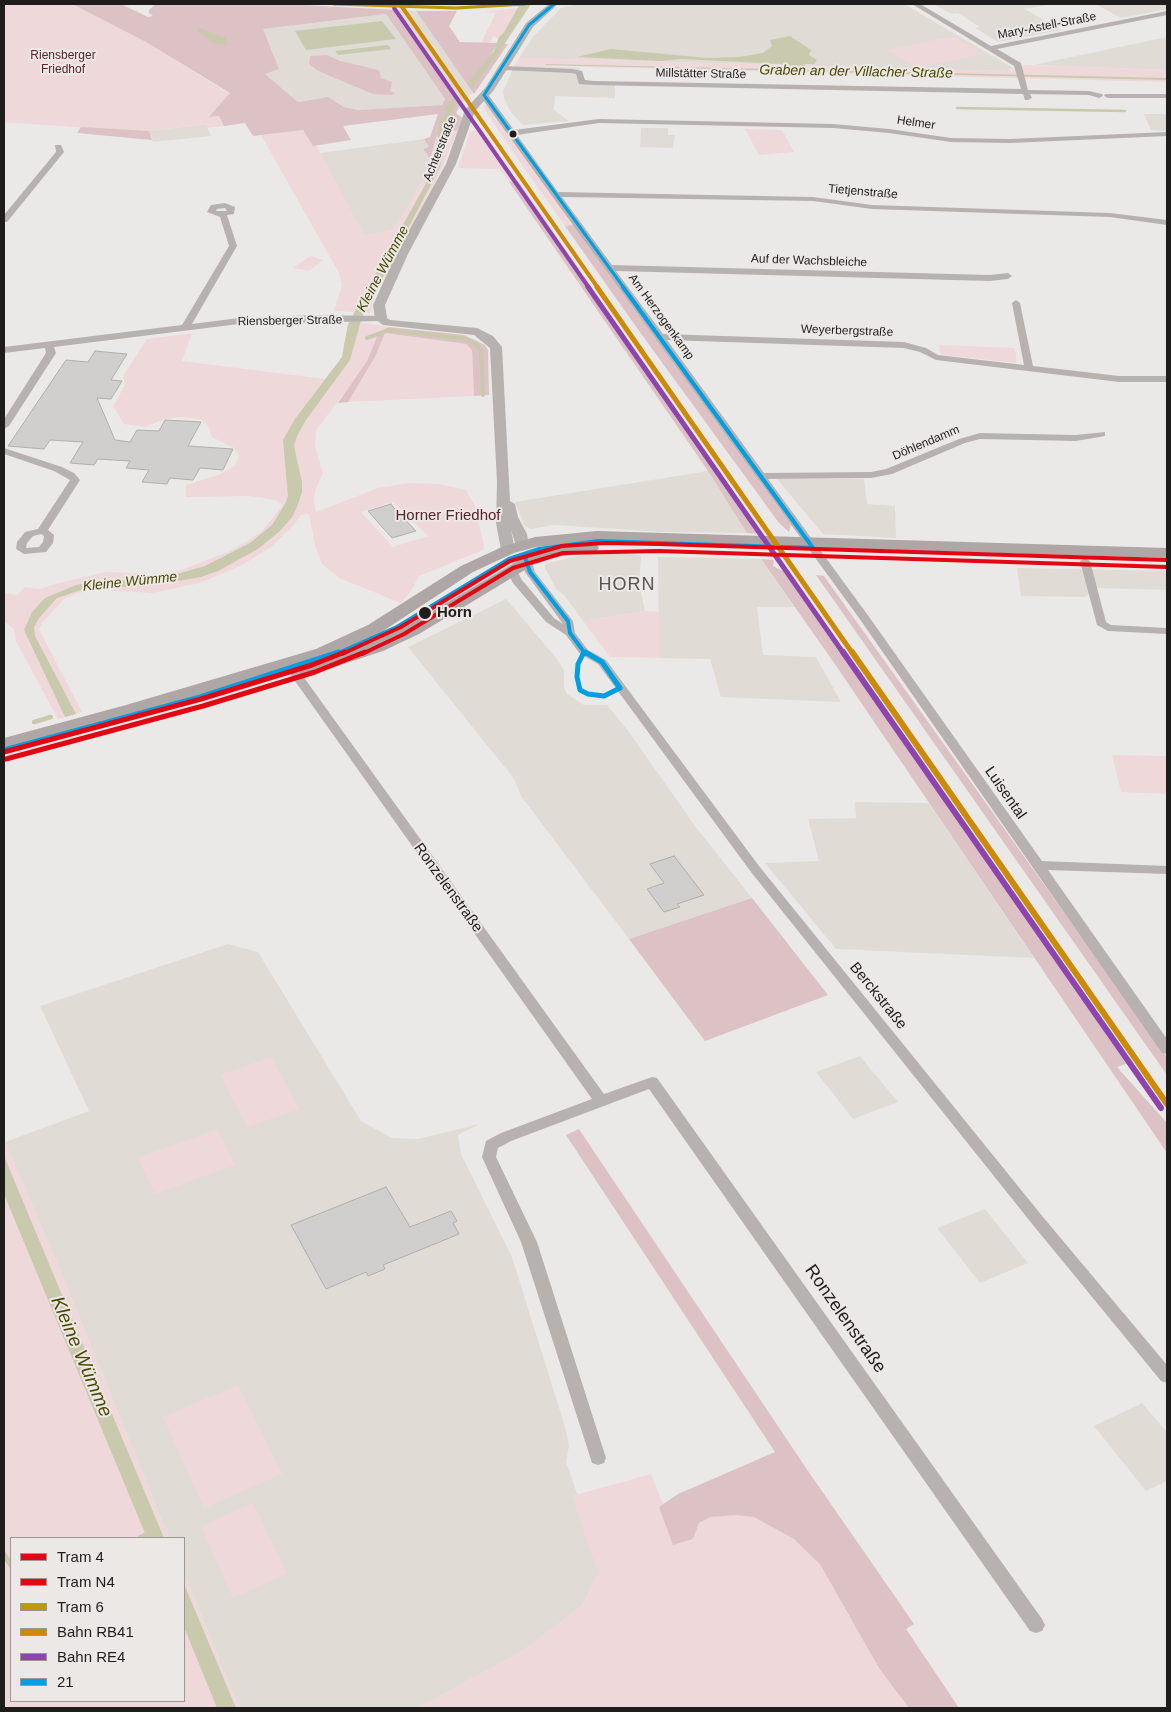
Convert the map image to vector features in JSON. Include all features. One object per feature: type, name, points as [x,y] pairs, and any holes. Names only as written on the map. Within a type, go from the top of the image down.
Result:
[{"type":"main road","points":[[4,743],[132,709],[322,653],[374,629],[467,569],[515,548],[565,538],[597,536],[1085,562],[1167,564]]},
{"type":"main road","points":[[4,756],[296,674],[377,647],[413,630],[527,562],[554,553],[599,547],[1167,553]]},
{"type":"main road","points":[[515,548],[527,562]]},
{"type":"main road","points":[[512,571],[515,548]]},
{"type":"street","name":"Achterstraße","points":[[381,319],[380,305],[402,254],[451,164],[470,110],[484,95],[529,25],[553,4]]},
{"type":"street","points":[[915,4],[1018,65],[1028,100]]},
{"type":"street","name":"Mary-Astell-Straße","points":[[990,48],[1167,13]]},
{"type":"street","name":"Millstätter Straße","points":[[502,68],[572,71],[579,73],[582,82],[594,83],[1025,92]]},
{"type":"street","points":[[1025,92],[1089,93],[1099,96],[1167,96]]},
{"type":"street","name":"Am Herzogenkamp","points":[[484,95],[813,548]]},
{"type":"street","name":"Helmer","points":[[511,133],[599,121],[833,126],[889,131],[951,140],[1010,142],[1167,134]]},
{"type":"street","points":[[4,220],[60,152],[58,146]]},
{"type":"street","name":"Tietjenstraße","points":[[555,194],[813,199],[872,207],[1110,215],[1167,222]]},
{"type":"street","points":[[186,327],[234,246],[222,215]]},
{"type":"street","name":"Auf der Wachsbleiche","points":[[609,268],[990,278],[1008,276]]},
{"type":"street","points":[[1016,303],[1029,368]]},
{"type":"street","name":"Riensberger Straße","points":[[4,350],[186,327],[270,319],[366,321],[381,319],[399,325],[478,332],[496,346],[504,482],[503,523],[515,548]]},
{"type":"street","name":"Weyerbergstraße","points":[[660,337],[904,346],[936,357],[1119,379],[1167,379]]},
{"type":"street","points":[[4,426],[51,353],[49,344]]},
{"type":"street","name":"Döhlendamm","points":[[759,476],[871,475],[888,472],[962,441],[980,436],[1076,438],[1102,434]]},
{"type":"street","points":[[4,451],[58,469],[75,480],[42,531]]},
{"type":"street","name":"Luisental","points":[[813,548],[1167,1049]]},
{"type":"street","name":"Berckstraße","points":[[527,562],[530,572],[568,621],[570,633]]},
{"type":"street","points":[[1085,562],[1101,623],[1108,628],[1167,631]]},
{"type":"street","name":"Berckstraße","points":[[512,571],[517,581],[550,620],[570,633],[584,652],[602,662],[749,862],[1002,1177],[1167,1376]]},
{"type":"street","name":"Ronzelenstraße","points":[[296,674],[601,1101]]},
{"type":"street","points":[[1036,865],[1167,870]]},
{"type":"street","name":"Ronzelenstraße","points":[[598,1458],[529,1242],[489,1157],[491,1145],[506,1137],[652,1082],[1036,1625]]},
{"type":"shaded area","points":[[72,4],[121,4],[148,17],[153,16],[149,13],[149,10],[156,4],[285,4],[397,10],[462,103],[456,113],[462,118],[458,130],[437,135],[430,159],[423,149],[429,147],[424,139],[430,137],[438,114],[343,126],[351,140],[313,146],[303,130],[253,136],[245,123],[224,126],[219,116],[209,117],[230,93],[146,42]],"holes":[[[386,14],[445,99],[442,105],[358,110],[344,107],[328,97],[298,102],[265,74],[279,69],[263,29]]]},
{"type":"shaded area","points":[[316,4],[517,4],[515,6],[457,10]]},
{"type":"shaded area","points":[[577,4],[904,4],[1013,68],[1008,71],[519,58],[533,37],[561,8]]},
{"type":"shaded area","points":[[933,4],[1051,4],[1025,9],[1061,30],[998,42],[975,28],[980,27],[958,13],[952,14]]},
{"type":"shaded area","points":[[1095,4],[1167,4],[1167,9],[1121,18]]},
{"type":"shaded area","points":[[397,10],[416,11],[473,92],[462,103]]},
{"type":"shaded area","points":[[416,11],[457,11],[449,26],[460,42],[498,43],[484,66],[469,82],[472,87],[504,44],[508,44],[474,94]]},
{"type":"shaded area","points":[[386,14],[445,99],[442,105],[358,110],[344,107],[328,97],[298,102],[265,74],[278,69],[262,29]]},
{"type":"shaded area","points":[[1167,37],[1167,70],[1033,65]]},
{"type":"shaded area","points":[[327,55],[340,61],[379,70],[381,78],[392,82],[390,91],[395,93],[392,95],[373,94],[318,71],[309,64],[310,56]]},
{"type":"shaded area","points":[[515,65],[580,68],[579,82],[615,83],[615,98],[555,96],[554,110],[569,121],[523,125],[510,111],[503,91]]},
{"type":"shaded area","points":[[1144,114],[1167,114],[1167,131],[1151,130]]},
{"type":"shaded area","points":[[206,124],[211,136],[153,142],[149,131]]},
{"type":"shaded area","points":[[81,127],[149,131],[152,140],[77,133]]},
{"type":"shaded area","points":[[641,128],[668,128],[668,135],[675,135],[673,148],[640,147]]},
{"type":"shaded area","points":[[424,139],[430,148],[423,149],[430,159],[420,186],[407,209],[393,230],[364,236],[320,153]]},
{"type":"shaded area","points":[[518,181],[749,514],[752,526],[762,534],[747,533],[708,471],[509,182]]},
{"type":"shaded area","points":[[574,225],[791,525],[789,532],[779,523],[565,226]]},
{"type":"shaded area","points":[[389,327],[464,335],[485,345],[488,350],[489,395],[474,396],[472,350],[466,344],[385,333],[375,357],[348,402],[338,403],[367,361],[379,332]]},
{"type":"shaded area","points":[[708,471],[747,533],[662,532],[554,525],[531,529],[525,526],[515,502]]},
{"type":"shaded area","points":[[777,479],[864,479],[867,504],[895,506],[896,538],[823,534]]},
{"type":"shaded area","points":[[605,553],[641,556],[639,583],[645,611],[583,621],[565,596],[556,589],[545,568],[545,564],[577,556]]},
{"type":"shaded area","points":[[658,557],[761,559],[794,607],[757,607],[763,655],[816,657],[841,702],[721,697],[710,659],[659,658]]},
{"type":"shaded area","points":[[761,559],[774,560],[773,566],[787,573],[1056,960],[1126,1064],[1117,1067],[1167,1123],[1167,1153],[830,657]]},
{"type":"shaded area","points":[[1017,568],[1167,571],[1167,590],[1097,588],[1085,597],[1021,596]]},
{"type":"shaded area","points":[[816,575],[824,576],[1167,1057],[1167,1075]]},
{"type":"shaded area","points":[[506,599],[558,660],[564,671],[564,687],[567,694],[584,705],[607,705],[629,732],[695,826],[752,898],[629,939],[521,796],[514,779],[408,647]]},
{"type":"shaded area","points":[[855,802],[929,803],[1034,958],[836,949],[765,863],[819,861],[808,819],[856,818]]},
{"type":"shaded area","points":[[752,898],[828,995],[705,1041],[629,939]]},
{"type":"shaded area","points":[[228,944],[258,952],[361,1121],[392,1138],[418,1139],[479,1124],[458,1135],[461,1154],[512,1257],[566,1430],[569,1446],[566,1462],[602,1565],[582,1606],[521,1652],[418,1708],[239,1708],[185,1575],[185,1537],[169,1537],[62,1275],[5,1142],[89,1111],[40,1006]]},
{"type":"shaded area","points":[[860,1056],[898,1102],[853,1119],[816,1072]]},
{"type":"shaded area","points":[[579,1129],[808,1471],[914,1624],[906,1629],[959,1708],[909,1708],[879,1668],[820,1564],[794,1539],[754,1517],[736,1515],[710,1517],[699,1523],[693,1539],[673,1545],[659,1507],[678,1494],[775,1452],[566,1135]]},
{"type":"shaded area","points":[[985,1209],[1028,1263],[980,1283],[937,1228]]},
{"type":"shaded area","points":[[1142,1403],[1167,1432],[1167,1481],[1146,1491],[1094,1426]]},
{"type":"green space","name":"Riensberger Friedhof","points":[[4,4],[72,4],[146,42],[230,94],[210,117],[219,116],[224,126],[207,128],[205,124],[149,131],[128,131],[4,122]]},
{"type":"green space","points":[[518,8],[501,34],[500,39],[493,36],[489,44],[481,43],[496,13],[483,12]]},
{"type":"green space","points":[[953,36],[983,54],[917,68],[887,50]]},
{"type":"green space","points":[[519,58],[1008,71],[1023,69],[1023,66],[1026,65],[1167,70],[1167,82],[515,65]]},
{"type":"green space","points":[[488,104],[574,225],[565,226],[510,148],[512,147],[507,143],[492,121],[483,106]]},
{"type":"green space","points":[[481,128],[518,181],[509,182],[500,169],[458,168],[470,132]]},
{"type":"green space","points":[[745,129],[782,130],[794,152],[759,155]]},
{"type":"green space","points":[[303,130],[313,146],[316,145],[364,235],[393,230],[420,186],[437,135],[458,130],[432,191],[408,232],[373,300],[371,313],[334,311],[342,285],[339,273],[261,135]]},
{"type":"green space","points":[[310,256],[323,260],[309,271],[293,268]]},
{"type":"green space","name":"Horner Friedhof","points":[[367,323],[389,327],[379,332],[367,361],[316,430],[315,446],[323,473],[315,491],[314,502],[316,512],[378,488],[409,483],[439,484],[466,490],[475,506],[484,546],[483,550],[419,576],[411,591],[401,603],[339,578],[322,564],[315,545],[309,514],[301,515],[293,526],[271,547],[242,565],[200,583],[152,593],[91,589],[65,598],[42,623],[39,629],[82,712],[58,719],[16,641],[14,629],[4,621],[4,593],[18,595],[24,587],[40,589],[106,572],[136,573],[141,578],[181,570],[228,552],[248,541],[263,530],[283,505],[275,500],[249,496],[186,497],[186,485],[221,474],[236,465],[239,455],[234,448],[212,437],[208,425],[200,419],[179,417],[165,419],[144,427],[124,424],[113,406],[125,385],[123,376],[147,339],[192,333],[182,361],[325,379],[342,357],[348,324]],"holes":[[[393,502],[428,536],[393,547],[361,512]]]},
{"type":"green space","points":[[385,333],[466,344],[472,349],[474,396],[348,402],[375,357]]},
{"type":"green space","points":[[939,345],[1015,348],[1017,363],[944,355],[940,352]]},
{"type":"green space","points":[[645,611],[659,612],[659,658],[610,657],[583,621]]},
{"type":"green space","points":[[1112,755],[1167,756],[1167,794],[1121,792]]},
{"type":"green space","points":[[271,1057],[299,1109],[247,1127],[220,1075]]},
{"type":"green space","points":[[217,1129],[235,1165],[155,1194],[138,1158]]},
{"type":"green space","points":[[4,1139],[62,1275],[169,1537],[10,1537],[10,1702],[185,1702],[185,1575],[239,1708],[4,1708]]},
{"type":"green space","points":[[238,1385],[282,1474],[204,1508],[163,1417]]},
{"type":"green space","points":[[808,1471],[914,1624],[906,1629],[959,1708],[418,1708],[521,1652],[582,1606],[598,1573],[572,1496],[651,1474],[674,1531]]},
{"type":"green space","points":[[253,1503],[287,1573],[233,1598],[201,1526]]},
{"type":"water","points":[[520,4],[531,4],[493,61],[472,88],[468,82],[494,51],[499,37],[504,32]]},
{"type":"water","points":[[382,21],[396,39],[306,50],[295,31]]},
{"type":"water","points":[[199,28],[226,38],[228,45],[215,44],[198,31]]},
{"type":"water","points":[[790,36],[811,50],[809,55],[817,60],[814,64],[784,66],[782,64],[682,59],[660,61],[577,57],[611,49],[707,58],[739,57],[763,53],[772,46],[770,40]]},
{"type":"water","points":[[388,45],[391,49],[338,55],[335,51]]},
{"type":"water","name":"Graben an der Villacher Straße","points":[[545,65],[1167,78],[1167,80]]},
{"type":"water","name":"Kleine Wümme","points":[[456,97],[458,101],[451,113],[440,167],[362,317],[350,360],[306,420],[297,436],[294,446],[302,482],[302,492],[292,517],[280,531],[258,549],[218,571],[201,577],[149,586],[87,588],[57,598],[39,618],[34,627],[35,636],[76,714],[65,717],[24,630],[32,612],[45,598],[76,585],[105,580],[142,580],[170,576],[205,566],[250,543],[272,525],[288,496],[283,440],[295,419],[342,357],[348,324],[429,178],[434,161],[440,119],[444,118],[445,108],[449,102]]},
{"type":"water","name":"Kleine Wümme","points":[[4,1156],[164,1537],[147,1537],[4,1194]]},
{"type":"water","points":[[185,1586],[236,1708],[217,1708],[185,1629]]},
{"type":"building","points":[[95,351],[127,354],[111,380],[122,381],[111,399],[97,398],[115,440],[130,442],[137,430],[159,431],[165,420],[201,422],[188,446],[233,449],[223,470],[200,468],[193,480],[170,478],[167,484],[142,482],[149,470],[126,468],[130,461],[98,459],[94,465],[70,463],[83,442],[50,440],[44,449],[8,446],[66,360],[88,362]]},
{"type":"building","points":[[391,504],[416,531],[392,538],[368,511]]},
{"type":"building","points":[[674,856],[704,895],[677,904],[680,907],[664,912],[647,889],[664,883],[650,864]]},
{"type":"building","points":[[386,1187],[410,1227],[451,1211],[457,1221],[453,1223],[459,1234],[383,1265],[385,1269],[368,1276],[366,1272],[326,1289],[291,1225]]},
{"type":"waterway","points":[[957,108],[1125,111]]},
{"type":"waterway","points":[[367,338],[389,330],[466,339],[476,344],[481,350],[483,395]]},
{"type":"waterway","points":[[34,722],[51,717]]},
{"type":"waterway","points":[[142,1537],[150,1533]]},
{"type":"waterway","points":[[4,1555],[10,1564]]},
{"type":"tram line","name":"6","points":[[334,4],[456,8],[525,4]]},
{"type":"tram line","name":"4","points":[[4,752],[201,699],[312,665],[354,649],[401,627],[510,561],[562,546],[605,543],[659,544],[1167,560]]},
{"type":"tram line","name":"N4","points":[[6,759],[203,706],[315,672],[357,656],[404,634],[513,568],[563,553],[659,551],[1167,567]]},
{"type":"rail line","name":"RB41","points":[[400,4],[1167,1104]]},
{"type":"rail line","name":"RE4","points":[[394,8],[1161,1108]]},
{"type":"transit line","name":"21","points":[[484,95],[529,25],[554,4]]},
{"type":"transit line","name":"21","points":[[484,95],[813,548]]},
{"type":"transit line","name":"21","points":[[4,750],[200,697],[328,657],[397,627],[509,559],[539,549],[598,541],[813,548]]},
{"type":"transit line","name":"21","points":[[524,554],[530,572],[568,621],[570,633],[584,652]]},
{"type":"transit line","name":"21","points":[[584,652],[602,662],[620,688],[604,696],[588,694],[580,690],[577,677],[578,664],[584,652]]},
{"type":"place","name":"Horn","points":[[425,613]]},
{"type":"district","name":"HORN","points":[[627,585]]}]
